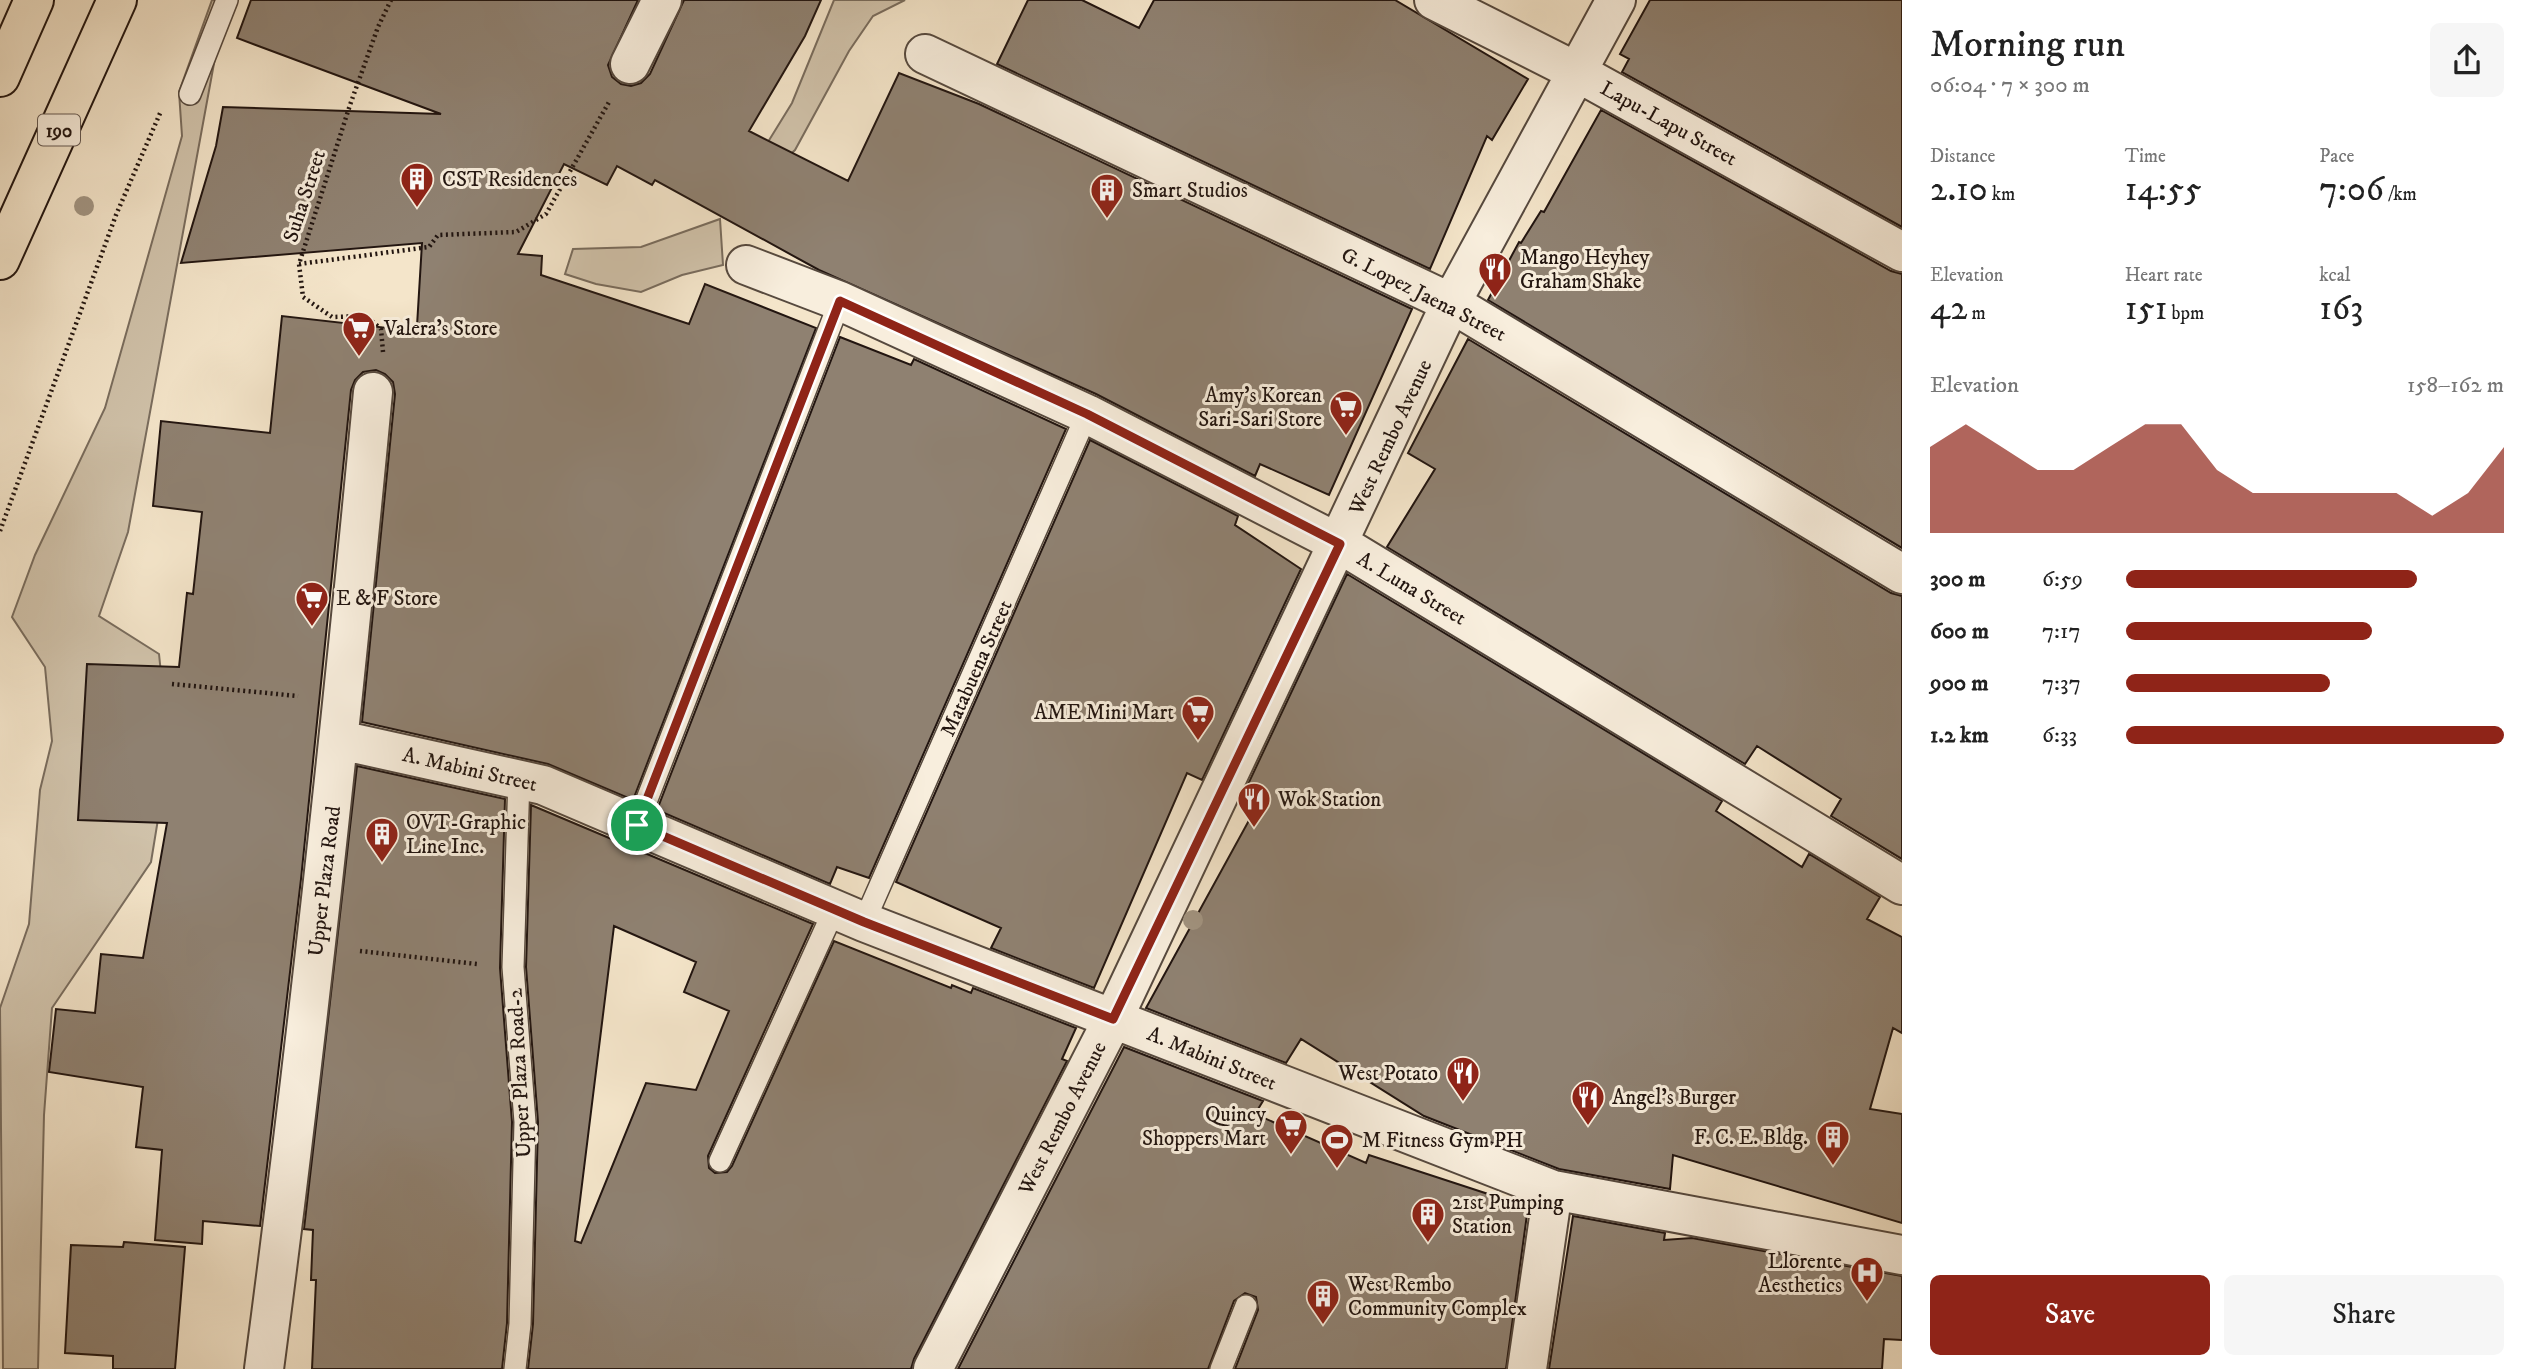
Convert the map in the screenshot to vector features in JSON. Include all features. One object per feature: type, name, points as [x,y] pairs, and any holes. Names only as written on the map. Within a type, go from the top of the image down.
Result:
[{"type":"main road","points":[[0,76],[34,0]]},
{"type":"main road","name":"190","points":[[0,260],[117,0]]},
{"type":"street","points":[[630,64],[662,0]]},
{"type":"street","name":"Lapu-Lapu Street","points":[[1434,0],[1575,71],[1902,252]]},
{"type":"street","name":"West Rembo Avenue","points":[[933,1369],[1113,1019],[1340,544],[1451,303],[1616,0]]},
{"type":"street","name":"G. Lopez Jaena Street","points":[[925,54],[1451,303],[1902,574]]},
{"type":"street","name":"A. Luna Street","points":[[746,265],[840,301],[1087,414],[1340,544],[1902,885]]},
{"type":"street","name":"Upper Plaza Road","points":[[264,1369],[317,947],[344,701],[373,392]]},
{"type":"street","name":"A. Mabini Street","points":[[340,740],[519,778],[637,825],[849,916],[1553,1191],[1902,1255]]},
{"type":"street","points":[[1527,1369],[1553,1191]]},
{"type":"lane","points":[[190,93],[227,0]]},
{"type":"lane","points":[[637,825],[840,301]]},
{"type":"lane","name":"Matabuena Street","points":[[720,1161],[849,916],[1087,414]]},
{"type":"lane","name":"Upper Plaza Road-2","points":[[515,1369],[520,1324],[525,1122],[513,967],[519,778]]},
{"type":"lane","points":[[1221,1369],[1246,1306]]},
{"type":"path","name":"Suha Street","points":[[373,392],[384,370],[381,329],[366,316],[332,317],[303,298],[299,264],[350,105],[391,0]]},
{"type":"path","points":[[299,264],[429,247],[438,235],[516,232],[546,214],[630,64]]},
{"type":"path","points":[[0,531],[116,215],[164,105]]},
{"type":"path","points":[[172,684],[344,701]]},
{"type":"path","points":[[317,947],[513,967]]},
{"type":"shaded area","points":[[212,0],[231,0],[217,47],[128,532],[99,616],[159,654],[169,752],[151,862],[52,1008],[44,1115],[38,1369],[3,1369],[0,1008],[29,924],[40,790],[52,741],[45,667],[12,617],[35,555],[105,408],[182,136],[179,92]]},
{"type":"shaded area","points":[[834,0],[905,0],[873,16],[849,51],[795,150],[762,180],[763,150],[792,103]]},
{"type":"shaded area","points":[[720,219],[723,265],[682,275],[641,292],[596,284],[565,274],[573,249],[641,247]]},
{"type":"building","points":[[251,0],[638,0],[608,65],[612,77],[621,84],[631,86],[641,83],[650,74],[684,0],[821,0],[805,36],[749,131],[848,181],[899,73],[979,104],[1412,309],[1329,495],[1260,464],[1255,476],[1096,394],[819,270],[655,180],[652,185],[617,166],[607,185],[564,164],[518,254],[542,256],[541,275],[689,324],[705,284],[816,328],[633,800],[548,764],[362,722],[395,394],[393,382],[376,370],[363,372],[355,380],[351,390],[301,879],[260,1226],[203,1221],[202,1244],[155,1240],[162,1150],[136,1147],[143,1087],[49,1072],[56,1009],[95,1013],[101,954],[143,958],[167,823],[78,820],[87,664],[179,667],[187,593],[193,594],[202,512],[153,506],[161,421],[270,433],[282,316],[396,329],[396,325],[417,326],[422,243],[181,263],[216,146],[223,107],[441,114],[237,38]]},
{"type":"building","points":[[1028,0],[1082,0],[1139,28],[1154,0],[1395,0],[1528,79],[1492,140],[1487,136],[1430,269],[997,64]]},
{"type":"building","points":[[1650,0],[1902,0],[1902,227],[1622,72],[1629,59],[1620,54]]},
{"type":"building","points":[[1601,110],[1891,271],[1902,274],[1902,548],[1488,300],[1519,242],[1521,243],[1541,211],[1544,212]]},
{"type":"building","points":[[840,337],[911,365],[914,359],[1066,429],[869,878],[837,867],[830,884],[657,810]]},
{"type":"building","points":[[1468,339],[1891,593],[1902,596],[1902,859],[1831,816],[1841,799],[1757,746],[1745,764],[1387,547],[1435,469],[1408,453]]},
{"type":"building","points":[[1090,440],[1238,516],[1235,525],[1301,569],[1202,780],[1187,773],[1094,988],[991,948],[1001,928],[896,882]]},
{"type":"building","points":[[1347,574],[1722,801],[1716,811],[1802,867],[1809,854],[1880,897],[1867,919],[1902,937],[1902,1033],[1893,1028],[1870,1109],[1902,1114],[1902,1223],[1673,1155],[1670,1189],[1559,1169],[1424,1116],[1301,1039],[1286,1063],[1146,1008],[1258,804],[1242,797]]},
{"type":"building","points":[[357,766],[505,799],[500,968],[512,1122],[507,1323],[502,1369],[312,1369],[316,1280],[311,1280],[313,1230],[304,1229]]},
{"type":"building","points":[[531,805],[813,924],[708,1156],[709,1168],[715,1173],[727,1172],[732,1166],[834,941],[951,988],[952,985],[971,993],[973,988],[1076,1028],[1062,1059],[1067,1061],[911,1369],[528,1369],[533,1324],[538,1122],[526,967]],"holes":[[[614,926],[696,962],[684,992],[729,1011],[696,1090],[646,1083],[581,1243],[575,1241]]]},
{"type":"building","points":[[1124,1047],[1263,1101],[1255,1114],[1366,1163],[1369,1155],[1528,1207],[1506,1369],[1235,1369],[1258,1310],[1256,1297],[1245,1293],[1234,1301],[1208,1369],[958,1369]]},
{"type":"building","points":[[1573,1216],[1665,1233],[1664,1240],[1692,1238],[1902,1276],[1902,1340],[1884,1339],[1882,1369],[1549,1369]]},
{"type":"building","points":[[124,1242],[185,1247],[175,1369],[113,1369],[113,1356],[65,1353],[71,1245],[123,1247]]},
{"type":"place","name":"CST Residences","points":[[417,209]]},
{"type":"place","name":"Smart Studios","points":[[1107,220]]},
{"type":"place","name":"Mango Heyhey Graham Shake","points":[[1495,299]]},
{"type":"place","name":"Valera's Store","points":[[359,358]]},
{"type":"place","name":"Amy's Korean Sari-Sari Store","points":[[1346,437]]},
{"type":"place","name":"E & F Store","points":[[312,628]]},
{"type":"place","name":"AME Mini Mart","points":[[1198,742]]},
{"type":"place","name":"Wok Station","points":[[1254,829]]},
{"type":"place","name":"OVT-Graphic Line Inc.","points":[[382,864]]},
{"type":"place","name":"West Potato","points":[[1463,1103]]},
{"type":"place","name":"Angel's Burger","points":[[1588,1127]]},
{"type":"place","name":"Quincy Shoppers Mart","points":[[1291,1156]]},
{"type":"place","name":"F. C. E. Bldg.","points":[[1833,1167]]},
{"type":"place","name":"M Fitness Gym PH","points":[[1337,1170]]},
{"type":"place","name":"21st Pumping Station","points":[[1428,1244]]},
{"type":"place","name":"Llorente Aesthetics","points":[[1867,1303]]},
{"type":"place","name":"West Rembo Community Complex","points":[[1323,1326]]},
{"type":"route","points":[[840,301],[1087,414],[1340,544],[1113,1019],[864,922],[637,825],[840,301]]}]
